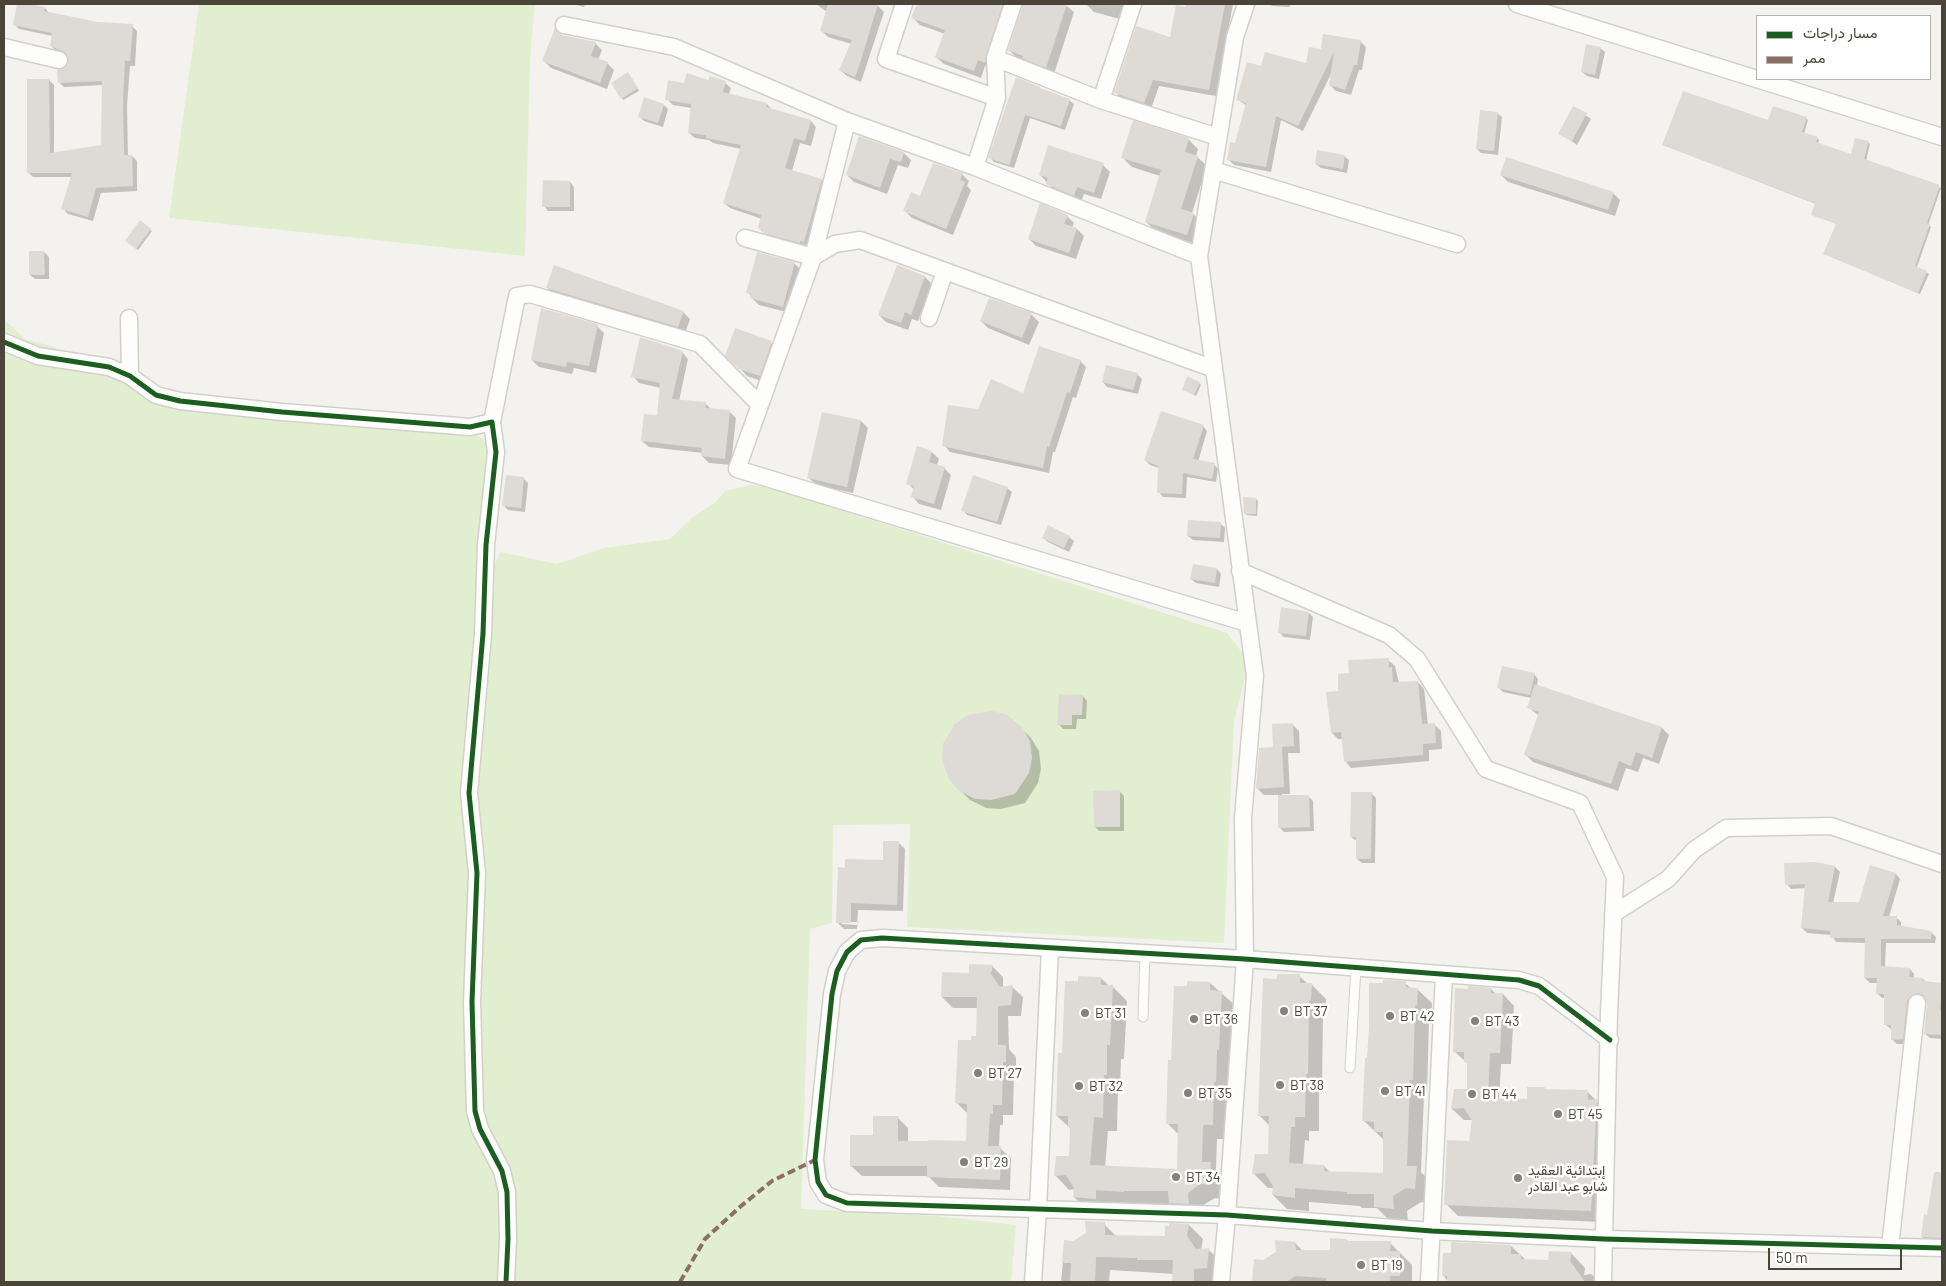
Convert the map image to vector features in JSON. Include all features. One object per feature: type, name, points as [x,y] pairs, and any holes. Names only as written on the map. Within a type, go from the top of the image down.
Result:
[{"type":"street","points":[[904,4],[886,60],[997,98]]},
{"type":"street","points":[[975,167],[997,98],[995,58],[1013,4]]},
{"type":"street","points":[[1101,100],[1133,4]]},
{"type":"street","points":[[1221,1282],[1245,959],[1243,818],[1254,676],[1199,256],[1235,38],[1246,4]]},
{"type":"street","points":[[1517,4],[1756,79]]},
{"type":"street","points":[[564,25],[674,47],[847,121],[975,167],[1199,256]]},
{"type":"street","points":[[4,46],[59,60]]},
{"type":"street","points":[[995,58],[1101,100],[1218,137]]},
{"type":"street","points":[[1760,80],[1942,137]]},
{"type":"street","points":[[847,121],[813,257],[737,469],[1247,624]]},
{"type":"street","points":[[1213,170],[1457,244]]},
{"type":"street","points":[[745,238],[813,257],[835,244],[860,240],[1214,369]]},
{"type":"street","points":[[929,318],[945,271]]},
{"type":"street","points":[[506,1282],[508,1239],[507,1192],[502,1171],[480,1129],[475,1111],[472,1002],[477,873],[469,793],[483,634],[486,545],[496,452],[492,422],[517,296],[530,294],[700,344],[759,404]]},
{"type":"street","points":[[129,318],[130,376]]},
{"type":"street","points":[[4,342],[38,356],[109,367],[130,376],[156,394],[180,402],[470,427],[492,422]]},
{"type":"street","points":[[1240,571],[1389,635],[1417,659],[1486,769],[1580,803],[1615,877],[1603,1282]]},
{"type":"street","points":[[1613,914],[1668,879],[1694,850],[1726,828],[1831,826],[1942,864]]},
{"type":"street","points":[[1610,1040],[1539,986],[1520,980],[1245,959],[882,938],[861,940],[847,952],[837,971],[832,994],[815,1160],[818,1182],[826,1195],[847,1203],[1227,1215],[1432,1231],[1604,1240],[1942,1248]]},
{"type":"street","points":[[1033,1282],[1050,948]]},
{"type":"street","points":[[1429,1282],[1444,974]]},
{"type":"street","points":[[1890,1247],[1917,1004]]},
{"type":"lane","points":[[1143,1017],[1145,953]]},
{"type":"lane","points":[[1350,1068],[1356,968]]},
{"type":"green space","points":[[199,4],[535,4],[530,59],[525,256],[169,218]]},
{"type":"green space","points":[[4,319],[25,339],[54,347],[137,389],[474,433],[484,440],[491,450],[478,554],[474,618],[500,552],[557,564],[604,548],[670,539],[693,517],[715,503],[725,491],[751,485],[778,490],[1227,633],[1245,656],[1246,667],[1244,683],[1234,720],[1224,943],[907,927],[910,824],[833,825],[832,923],[810,929],[801,1209],[936,1216],[1016,1225],[1011,1282],[4,1282]]},
{"type":"building","points":[[17,4],[45,7],[44,11],[98,22],[133,24],[130,61],[125,61],[123,100],[124,155],[132,155],[133,186],[96,188],[88,217],[61,209],[72,173],[27,173],[27,79],[49,79],[50,153],[101,145],[102,81],[58,83],[57,70],[67,66],[68,57],[65,52],[50,46],[52,33],[13,25]]},
{"type":"building","points":[[828,4],[878,4],[855,77],[839,70],[852,40],[820,31]]},
{"type":"building","points":[[917,4],[1003,4],[985,63],[978,60],[974,71],[935,57],[945,30],[911,18]]},
{"type":"building","points":[[1023,4],[1067,4],[1046,68],[1008,50]]},
{"type":"building","points":[[1186,4],[1225,4],[1209,90],[1153,80],[1144,103],[1114,93],[1136,26],[1170,37],[1176,5],[1185,7]]},
{"type":"building","points":[[555,28],[562,35],[596,42],[591,56],[608,62],[600,83],[542,61]]},
{"type":"building","points":[[1323,34],[1361,40],[1357,65],[1354,65],[1345,90],[1329,85],[1334,52],[1298,126],[1276,116],[1266,167],[1227,160],[1230,142],[1235,143],[1246,103],[1236,100],[1247,62],[1261,66],[1265,52],[1306,63],[1309,47],[1321,49]]},
{"type":"building","points":[[1586,44],[1601,47],[1595,75],[1581,72]]},
{"type":"building","points":[[628,72],[638,88],[621,99],[611,83]]},
{"type":"building","points":[[687,73],[708,80],[710,76],[726,81],[723,92],[767,103],[766,107],[811,120],[805,141],[794,138],[785,168],[822,179],[804,242],[800,241],[800,243],[763,233],[763,230],[758,228],[761,215],[723,203],[741,145],[706,138],[706,135],[688,133],[691,104],[665,100],[668,80],[684,83]]},
{"type":"building","points":[[1016,77],[1070,99],[1061,126],[1025,115],[1009,165],[988,158]]},
{"type":"building","points":[[1683,91],[1768,120],[1773,106],[1807,117],[1802,132],[1818,137],[1816,142],[1851,154],[1855,138],[1869,141],[1864,159],[1940,185],[1927,223],[1930,224],[1915,266],[1927,271],[1918,293],[1823,254],[1836,224],[1811,215],[1815,203],[1662,145]]},
{"type":"building","points":[[644,97],[664,104],[658,123],[638,117]]},
{"type":"building","points":[[1573,106],[1587,113],[1572,141],[1558,134]]},
{"type":"building","points":[[1480,110],[1498,112],[1494,151],[1476,149]]},
{"type":"building","points":[[1133,120],[1189,138],[1185,152],[1198,156],[1181,209],[1194,213],[1187,235],[1145,222],[1161,170],[1121,158]]},
{"type":"building","points":[[859,136],[904,152],[901,162],[890,159],[880,188],[846,175]]},
{"type":"building","points":[[1048,145],[1104,163],[1094,193],[1077,187],[1074,196],[1046,184],[1048,178],[1039,175]]},
{"type":"building","points":[[1317,150],[1345,155],[1343,169],[1315,164]]},
{"type":"building","points":[[1506,157],[1614,192],[1608,210],[1500,175]]},
{"type":"building","points":[[933,163],[963,173],[960,180],[965,182],[946,229],[903,211],[911,192],[920,196]]},
{"type":"building","points":[[543,180],[570,181],[570,207],[542,207]]},
{"type":"building","points":[[1040,203],[1068,215],[1064,224],[1077,228],[1069,253],[1028,239]]},
{"type":"building","points":[[140,220],[151,229],[136,249],[125,241]]},
{"type":"building","points":[[29,251],[44,251],[45,275],[29,275]]},
{"type":"building","points":[[757,252],[795,262],[783,307],[750,298],[751,294],[746,293]]},
{"type":"building","points":[[554,265],[684,311],[678,327],[546,288]]},
{"type":"building","points":[[897,265],[925,276],[911,315],[905,312],[901,323],[878,315]]},
{"type":"building","points":[[989,298],[1032,313],[1022,338],[980,321]]},
{"type":"building","points":[[541,308],[598,324],[589,366],[567,362],[566,367],[531,360]]},
{"type":"building","points":[[735,328],[772,341],[760,376],[739,369],[725,356]]},
{"type":"building","points":[[640,337],[683,351],[672,399],[706,402],[706,408],[730,410],[725,459],[701,456],[702,448],[641,441],[644,414],[657,415],[660,383],[631,377]]},
{"type":"building","points":[[1039,346],[1081,360],[1070,393],[1067,392],[1049,447],[1047,446],[1043,468],[942,446],[948,405],[978,409],[991,379],[1023,393]]},
{"type":"building","points":[[1106,365],[1138,373],[1133,390],[1102,382]]},
{"type":"building","points":[[1187,376],[1200,382],[1194,395],[1182,390]]},
{"type":"building","points":[[1161,411],[1204,425],[1193,459],[1215,463],[1212,479],[1183,473],[1182,494],[1157,493],[1158,466],[1144,460]]},
{"type":"building","points":[[822,412],[861,420],[847,487],[807,478]]},
{"type":"building","points":[[917,446],[932,451],[929,462],[945,467],[934,504],[911,497],[914,486],[906,484]]},
{"type":"building","points":[[506,475],[524,477],[521,508],[502,506]]},
{"type":"building","points":[[973,475],[1008,487],[997,522],[961,511]]},
{"type":"building","points":[[1243,497],[1256,498],[1256,514],[1244,514]]},
{"type":"building","points":[[1188,520],[1221,522],[1220,538],[1187,536]]},
{"type":"building","points":[[1048,525],[1070,536],[1064,548],[1042,538]]},
{"type":"building","points":[[1193,564],[1217,568],[1215,583],[1190,579]]},
{"type":"building","points":[[1281,607],[1309,612],[1306,636],[1278,633]]},
{"type":"building","points":[[1389,658],[1393,682],[1418,681],[1422,724],[1435,723],[1436,743],[1423,744],[1423,755],[1344,762],[1341,732],[1331,733],[1326,692],[1338,691],[1338,674],[1349,673],[1348,660]]},
{"type":"building","points":[[1502,666],[1535,673],[1530,695],[1497,688]]},
{"type":"building","points":[[1535,684],[1662,727],[1652,758],[1636,752],[1631,766],[1619,761],[1611,784],[1524,755],[1539,712],[1527,708]]},
{"type":"building","points":[[1059,694],[1083,695],[1082,715],[1072,715],[1072,725],[1057,725]]},
{"type":"building","points":[[991,711],[1006,714],[1022,727],[1030,741],[1032,758],[1029,773],[1015,794],[991,800],[975,799],[959,791],[949,779],[942,760],[943,744],[955,724],[968,715]]},
{"type":"building","points":[[1293,723],[1294,746],[1282,747],[1284,787],[1256,789],[1259,748],[1273,747],[1272,724]]},
{"type":"building","points":[[1120,790],[1120,827],[1094,827],[1093,791]]},
{"type":"building","points":[[1351,792],[1372,792],[1371,859],[1356,859],[1356,837],[1350,837]]},
{"type":"building","points":[[1278,795],[1309,795],[1310,827],[1278,828]]},
{"type":"building","points":[[883,841],[899,841],[897,905],[851,903],[851,923],[836,923],[838,867],[845,868],[845,859],[883,860]]},
{"type":"building","points":[[1816,862],[1835,866],[1828,902],[1859,902],[1870,865],[1896,873],[1883,916],[1897,916],[1897,925],[1932,931],[1931,939],[1881,939],[1881,966],[1910,968],[1909,977],[1923,978],[1923,981],[1942,983],[1940,1010],[1942,1010],[1942,1035],[1924,1034],[1927,1004],[1923,995],[1918,993],[1909,997],[1907,1001],[1903,1039],[1891,1040],[1891,1025],[1884,1025],[1884,994],[1876,994],[1877,978],[1864,978],[1865,938],[1830,938],[1830,931],[1801,928],[1805,884],[1785,885],[1784,863]]},
{"type":"building","points":[[969,964],[993,965],[991,974],[1000,987],[1013,985],[1011,1005],[998,1006],[998,1045],[1006,1045],[1006,1062],[1003,1062],[1002,1105],[993,1105],[993,1114],[990,1114],[988,1146],[1001,1146],[1000,1180],[927,1177],[927,1166],[850,1166],[850,1135],[873,1135],[873,1116],[898,1116],[898,1141],[966,1141],[967,1104],[955,1103],[958,1040],[971,1040],[971,1036],[976,1036],[977,997],[941,997],[942,972],[969,973]]},
{"type":"building","points":[[1277,974],[1300,974],[1300,983],[1312,983],[1311,1000],[1309,1000],[1308,1074],[1306,1074],[1305,1117],[1295,1117],[1295,1127],[1291,1127],[1289,1163],[1324,1165],[1324,1171],[1383,1173],[1383,1132],[1374,1132],[1374,1122],[1362,1121],[1365,1058],[1367,1058],[1369,1027],[1369,983],[1383,983],[1383,980],[1406,981],[1406,987],[1418,988],[1417,1005],[1415,1005],[1413,1080],[1410,1080],[1407,1166],[1417,1166],[1415,1189],[1406,1188],[1393,1196],[1394,1209],[1374,1207],[1374,1194],[1347,1194],[1347,1192],[1295,1188],[1295,1198],[1272,1195],[1273,1186],[1265,1173],[1252,1174],[1255,1154],[1268,1154],[1269,1116],[1258,1116],[1263,978],[1277,979]]},
{"type":"building","points":[[1078,976],[1101,977],[1101,985],[1113,985],[1110,1045],[1107,1045],[1107,1075],[1104,1075],[1103,1118],[1094,1117],[1090,1165],[1177,1169],[1178,1124],[1166,1124],[1168,1060],[1171,1060],[1174,986],[1187,986],[1187,981],[1210,982],[1210,990],[1222,991],[1219,1050],[1217,1050],[1216,1082],[1214,1082],[1213,1125],[1203,1125],[1202,1162],[1211,1162],[1209,1185],[1200,1184],[1188,1193],[1189,1204],[1169,1203],[1168,1191],[1124,1192],[1096,1190],[1096,1199],[1073,1197],[1074,1188],[1066,1175],[1054,1176],[1056,1156],[1069,1156],[1070,1127],[1068,1127],[1068,1116],[1056,1116],[1058,1053],[1062,1053],[1065,981],[1078,981]]},
{"type":"building","points":[[1468,986],[1491,988],[1491,993],[1503,993],[1500,1053],[1490,1053],[1488,1098],[1527,1099],[1527,1087],[1545,1087],[1544,1089],[1588,1090],[1588,1100],[1597,1099],[1591,1211],[1444,1205],[1447,1140],[1469,1141],[1472,1121],[1464,1108],[1451,1109],[1454,1089],[1467,1089],[1467,1062],[1464,1062],[1464,1052],[1453,1052],[1455,988],[1468,989]]},
{"type":"building","points":[[1934,1172],[1942,1173],[1942,1238],[1921,1237],[1924,1214],[1927,1215]]},
{"type":"building","points":[[1085,1221],[1105,1222],[1105,1235],[1165,1236],[1165,1226],[1169,1226],[1169,1223],[1189,1224],[1187,1236],[1196,1249],[1209,1248],[1207,1268],[1194,1269],[1194,1282],[1172,1282],[1173,1260],[1096,1257],[1095,1282],[1070,1282],[1071,1263],[1062,1263],[1064,1240],[1073,1241],[1086,1233]]},
{"type":"building","points":[[1330,1238],[1347,1239],[1347,1241],[1391,1241],[1390,1251],[1400,1251],[1400,1276],[1390,1276],[1390,1282],[1326,1282],[1326,1278],[1295,1276],[1287,1282],[1252,1282],[1254,1259],[1263,1260],[1276,1252],[1275,1240],[1295,1242],[1296,1250],[1330,1250]]},
{"type":"building","points":[[1451,1242],[1511,1245],[1511,1254],[1521,1254],[1521,1259],[1548,1260],[1549,1251],[1572,1252],[1570,1261],[1585,1282],[1447,1282],[1447,1276],[1442,1276],[1443,1253],[1451,1253]]},
{"type":"marked path","points":[[680,1282],[705,1239],[741,1206],[772,1181],[815,1160]]},
{"type":"cycle path","points":[[4,342],[38,356],[109,367],[130,376],[156,395],[180,401],[282,412],[470,427],[492,422],[496,452],[486,545],[483,634],[469,793],[477,873],[472,1002],[475,1111],[480,1129],[502,1171],[507,1192],[508,1239],[506,1282]]},
{"type":"cycle path","points":[[1610,1040],[1539,986],[1519,980],[1245,959],[882,938],[861,940],[847,952],[837,971],[832,994],[815,1160],[818,1182],[826,1195],[847,1203],[1227,1215],[1432,1231],[1604,1239],[1942,1248]]},
{"type":"place","name":"BT 37","points":[[1284,1011]]},
{"type":"place","name":"BT 31","points":[[1085,1013]]},
{"type":"place","name":"BT 42","points":[[1390,1016]]},
{"type":"place","name":"BT 36","points":[[1194,1019]]},
{"type":"place","name":"BT 43","points":[[1475,1021]]},
{"type":"place","name":"BT 27","points":[[978,1073]]},
{"type":"place","name":"BT 38","points":[[1280,1085]]},
{"type":"place","name":"BT 32","points":[[1079,1086]]},
{"type":"place","name":"BT 41","points":[[1385,1091]]},
{"type":"place","name":"BT 35","points":[[1188,1093]]},
{"type":"place","name":"BT 44","points":[[1472,1094]]},
{"type":"place","name":"BT 45","points":[[1558,1114]]},
{"type":"place","name":"BT 29","points":[[964,1162]]},
{"type":"place","name":"BT 34","points":[[1176,1177]]},
{"type":"place","name":"إبتدائية العقيد شابو عبد القادر","points":[[1518,1178]]},
{"type":"place","name":"BT 19","points":[[1361,1265]]}]
